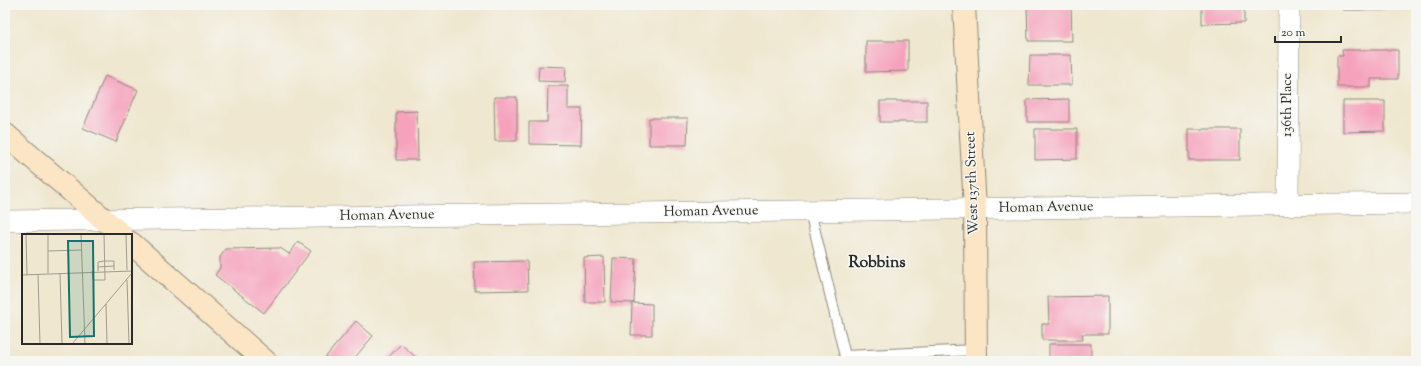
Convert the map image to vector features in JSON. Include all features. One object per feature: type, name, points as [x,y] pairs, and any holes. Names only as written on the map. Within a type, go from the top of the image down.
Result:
[{"type":"main road","name":"West 137th Street","points":[[964,5],[975,209],[976,356]]},
{"type":"main road","points":[[5,134],[121,234]]},
{"type":"main road","points":[[132,244],[266,361]]},
{"type":"street","name":"136th Place","points":[[1288,204],[1289,5]]},
{"type":"street","name":"Homan Avenue","points":[[5,221],[1416,203]]},
{"type":"lane","points":[[810,211],[844,358],[976,356]]},
{"type":"building","points":[[524,5],[552,5],[552,8],[524,8]]},
{"type":"building","points":[[1027,5],[1071,5],[1072,41],[1028,41]]},
{"type":"building","points":[[1202,5],[1244,5],[1244,23],[1202,24]]},
{"type":"building","points":[[1343,5],[1385,5],[1385,10],[1343,10]]},
{"type":"building","points":[[866,41],[908,41],[908,71],[866,72]]},
{"type":"building","points":[[1342,50],[1398,50],[1398,79],[1371,79],[1371,87],[1337,87],[1337,56],[1343,56]]},
{"type":"building","points":[[1030,55],[1071,55],[1072,85],[1029,85]]},
{"type":"building","points":[[539,66],[566,67],[565,82],[538,81]]},
{"type":"building","points":[[105,76],[138,90],[116,142],[83,128]]},
{"type":"building","points":[[548,86],[568,86],[568,109],[582,109],[581,145],[529,144],[529,122],[547,122]]},
{"type":"building","points":[[494,97],[517,97],[517,141],[495,141]]},
{"type":"building","points":[[1069,99],[1069,122],[1027,122],[1027,100]]},
{"type":"building","points":[[880,101],[927,101],[927,122],[880,122]]},
{"type":"building","points":[[1343,101],[1385,101],[1385,131],[1343,132]]},
{"type":"building","points":[[417,111],[418,160],[396,160],[396,112]]},
{"type":"building","points":[[649,118],[688,118],[687,145],[649,145]]},
{"type":"building","points":[[1035,129],[1077,129],[1077,159],[1035,160]]},
{"type":"building","points":[[1189,129],[1240,129],[1240,160],[1189,160]]},
{"type":"building","points":[[298,242],[311,251],[264,313],[215,275],[220,268],[220,257],[226,249],[280,248],[289,254]]},
{"type":"building","points":[[604,257],[605,302],[585,302],[584,258]]},
{"type":"building","points":[[613,258],[636,259],[634,303],[611,302]]},
{"type":"building","points":[[527,261],[528,290],[475,291],[474,262]]},
{"type":"building","points":[[1108,296],[1108,334],[1082,334],[1083,340],[1042,340],[1042,324],[1049,324],[1048,297]]},
{"type":"building","points":[[632,303],[652,304],[652,335],[631,335]]},
{"type":"building","points":[[356,321],[373,336],[352,361],[324,361],[323,360]]},
{"type":"building","points":[[401,344],[420,361],[385,361]]},
{"type":"building","points":[[1049,344],[1091,344],[1091,361],[1049,361]]},
{"type":"district","name":"Robbins","points":[[877,263]]}]
